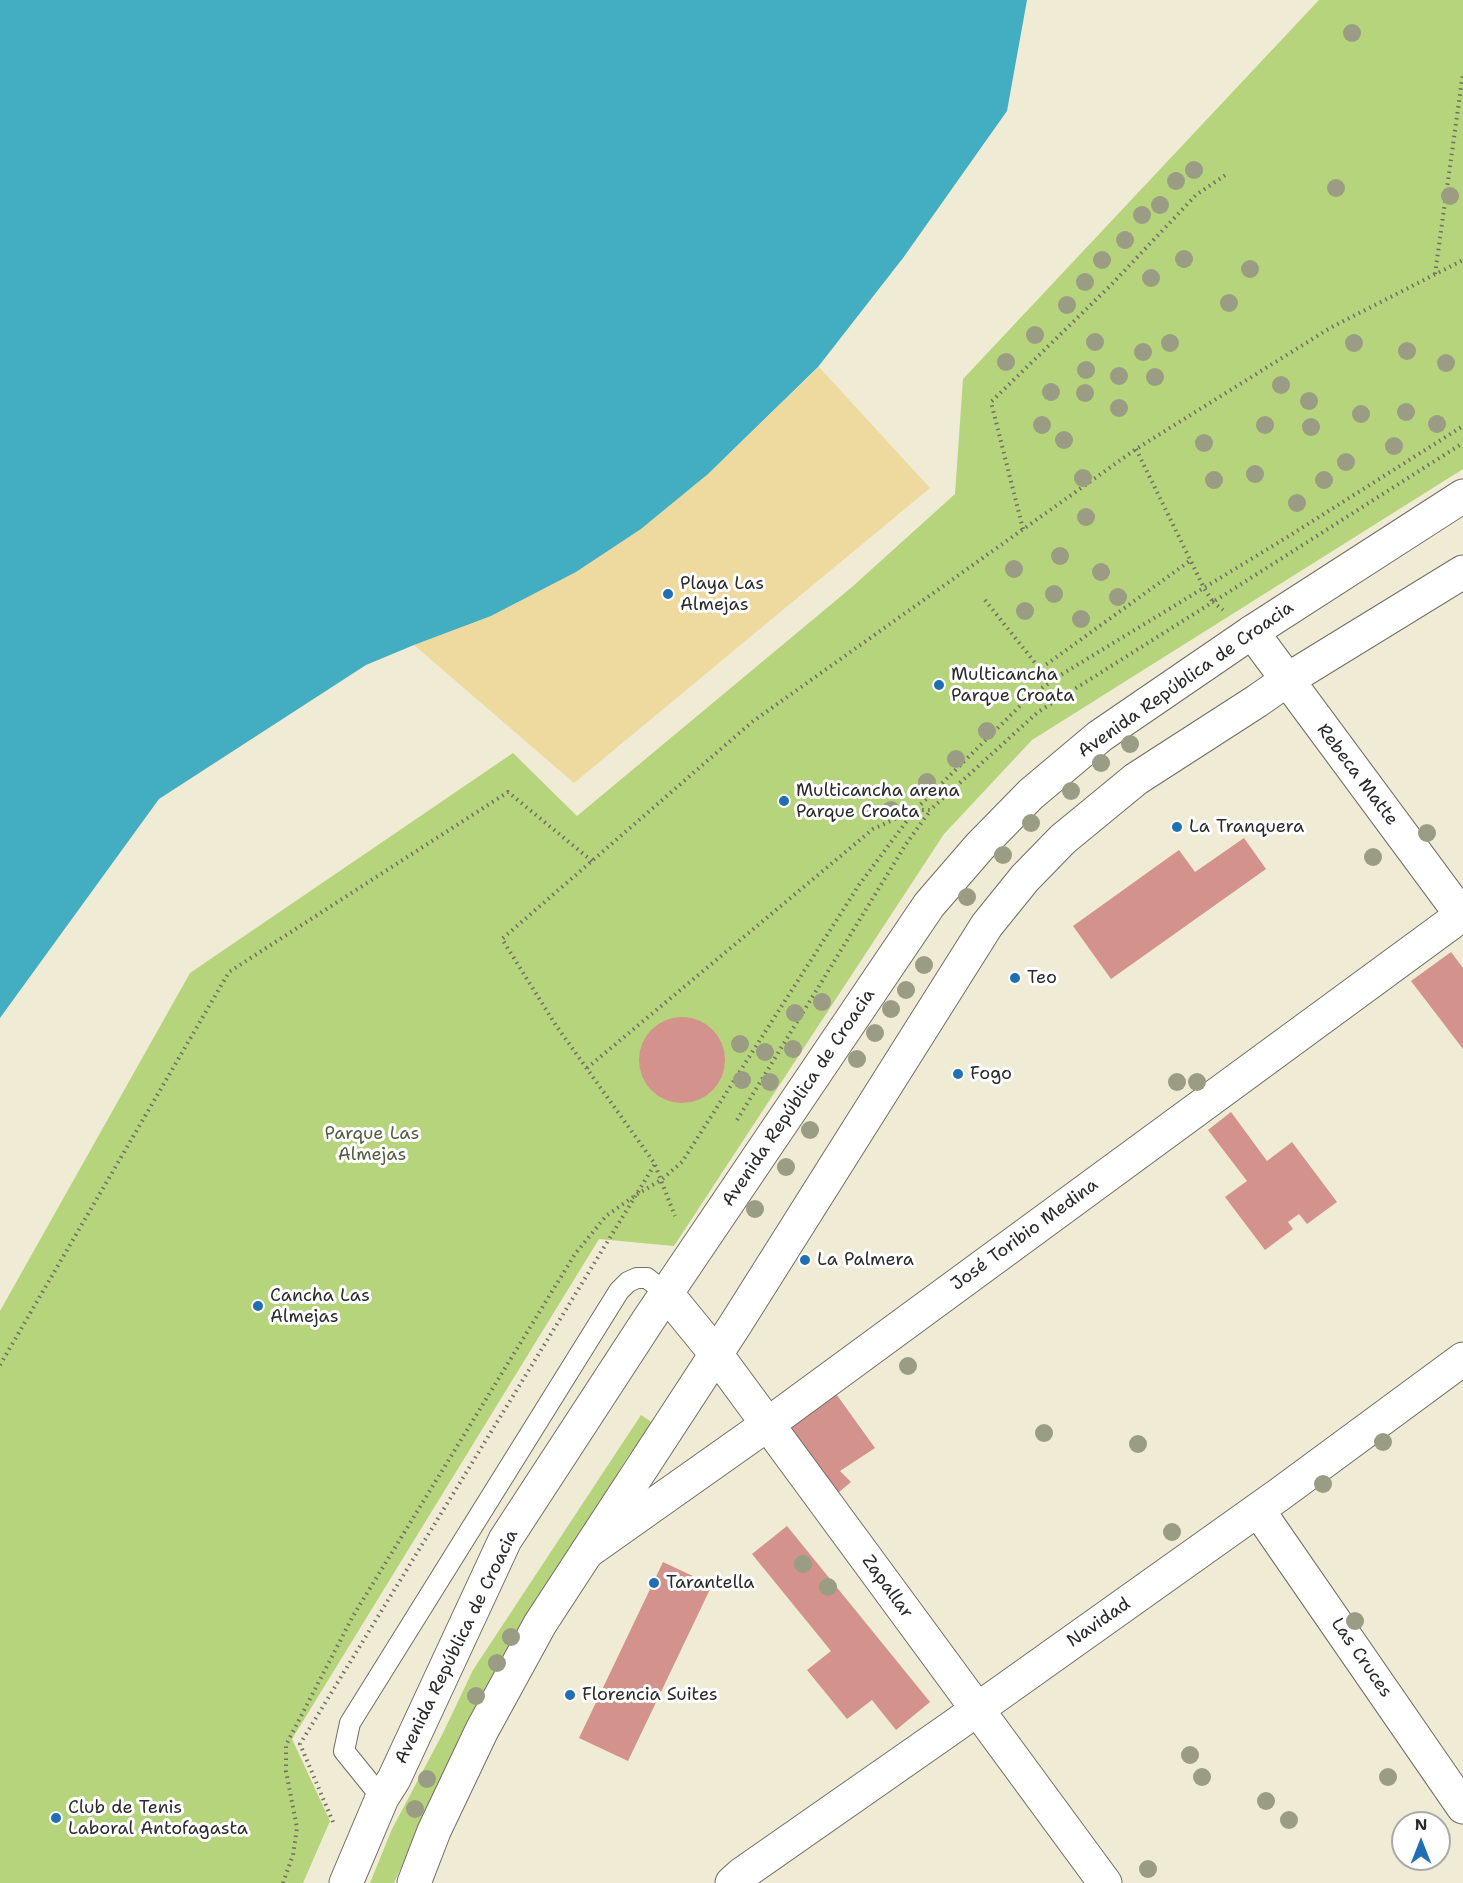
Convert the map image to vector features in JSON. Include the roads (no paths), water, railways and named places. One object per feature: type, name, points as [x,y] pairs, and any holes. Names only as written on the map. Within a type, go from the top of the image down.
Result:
[{"type":"main road","name":"Avenida República de Croacia","points":[[346,1883],[382,1798],[394,1779],[505,1540],[667,1294],[929,905],[980,846],[1030,794],[1100,736],[1252,632],[1463,496]]},
{"type":"main road","points":[[414,1883],[434,1831],[482,1730],[540,1624],[716,1354],[987,925],[1025,878],[1063,839],[1136,779],[1287,680],[1463,572]]},
{"type":"main road","name":"Rebeca Matte","points":[[1252,632],[1463,915]]},
{"type":"main road","name":"José Toribio Medina","points":[[586,1553],[768,1424],[1463,915]]},
{"type":"main road","name":"Zapallar","points":[[667,1294],[716,1354],[1105,1883]]},
{"type":"main road","name":"Navidad","points":[[732,1883],[1258,1510],[1463,1359]]},
{"type":"main road","name":"Las Cruces","points":[[1258,1510],[1463,1807]]},
{"type":"lane","points":[[382,1798],[344,1751],[350,1723],[619,1291],[628,1282],[637,1278],[647,1278],[667,1294]]},
{"type":"water","points":[[0,0],[1027,0],[1007,111],[903,258],[818,367],[708,474],[641,529],[576,572],[491,616],[366,665],[159,799],[0,1018]]},
{"type":"place","name":"Playa Las Almejas","points":[[668,594]]},
{"type":"place","name":"Multicancha Parque Croata","points":[[939,685]]},
{"type":"place","name":"Multicancha arena Parque Croata","points":[[784,801]]},
{"type":"place","name":"La Tranquera","points":[[1177,827]]},
{"type":"place","name":"Teo","points":[[1015,978]]},
{"type":"place","name":"Fogo","points":[[958,1074]]},
{"type":"place","name":"La Palmera","points":[[805,1260]]},
{"type":"place","name":"Cancha Las Almejas","points":[[258,1306]]},
{"type":"place","name":"Tarantella","points":[[654,1583]]},
{"type":"place","name":"Florencia Suites","points":[[570,1695]]},
{"type":"place","name":"Club de Tenis Laboral Antofagasta","points":[[56,1818]]},
{"type":"park label","name":"Parque Las Almejas","points":[[372,1144]]}]
